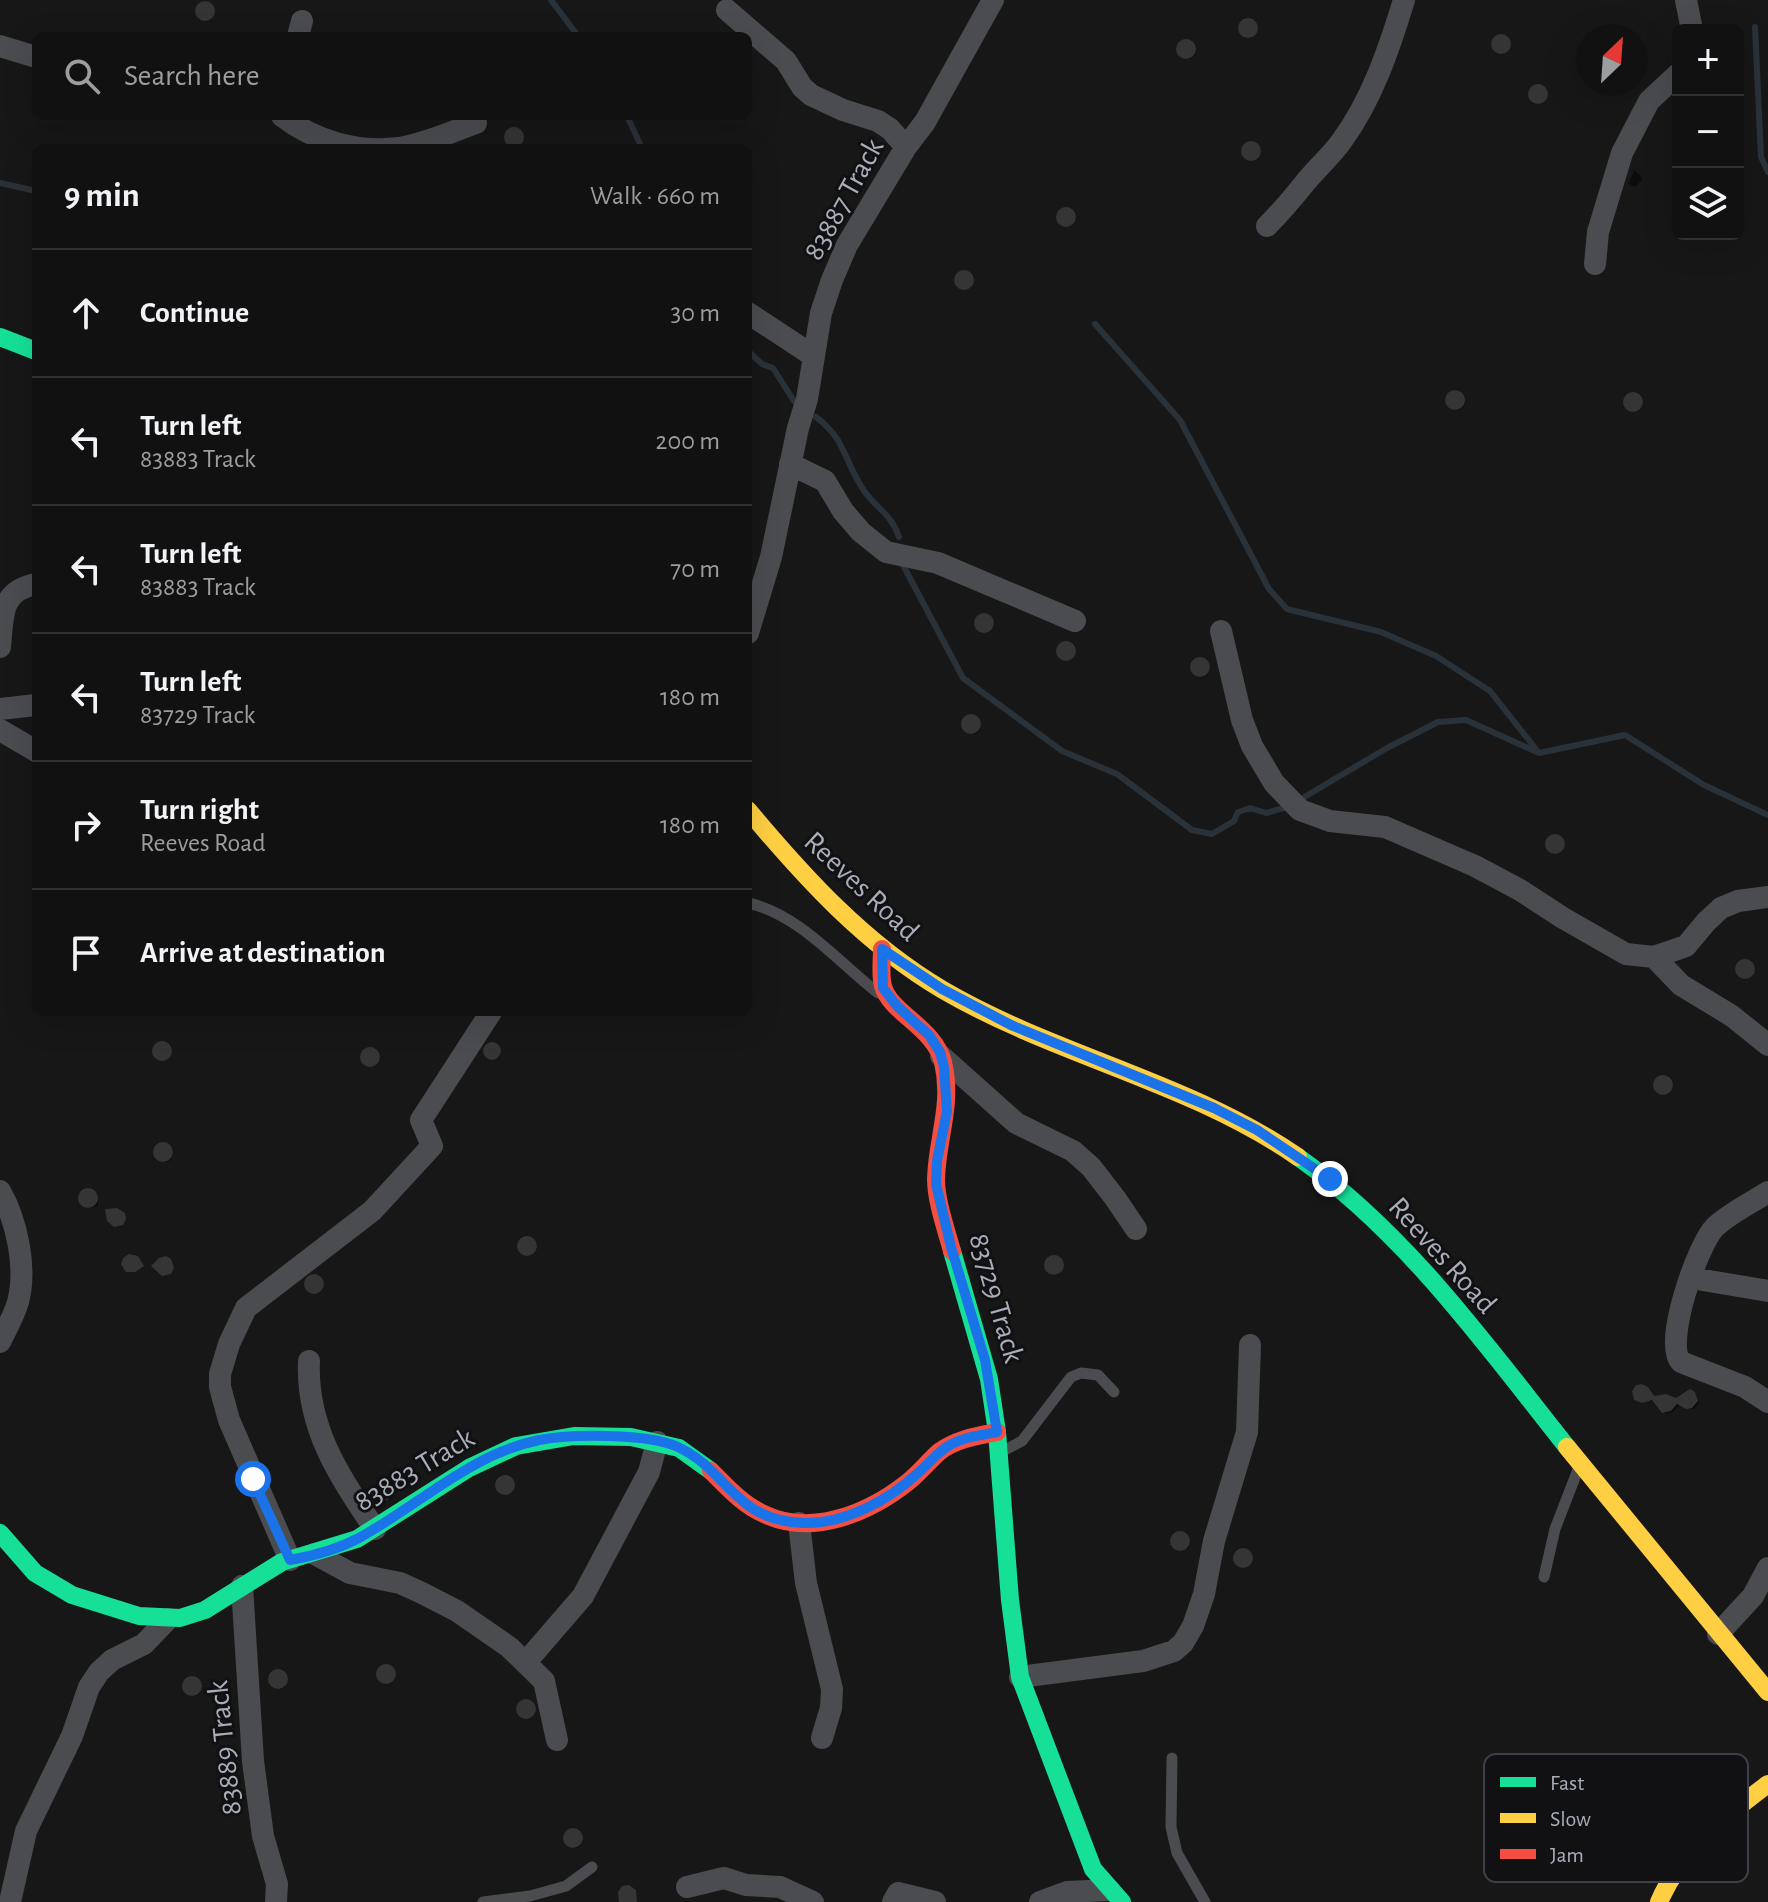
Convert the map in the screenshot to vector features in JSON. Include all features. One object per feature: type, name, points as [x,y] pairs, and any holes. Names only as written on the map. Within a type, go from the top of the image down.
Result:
[{"type":"street","name":"83887 Track","points":[[752,620],[771,557],[807,399],[821,313],[838,264],[906,147],[925,122],[993,0]]},
{"type":"street","points":[[1267,226],[1341,142],[1363,107],[1391,44],[1404,0]]},
{"type":"street","points":[[1686,0],[1691,24]]},
{"type":"street","points":[[727,10],[786,61],[802,87],[811,95],[878,121],[906,147]]},
{"type":"street","points":[[0,46],[32,56]]},
{"type":"street","points":[[1595,264],[1598,232],[1622,153],[1649,101],[1672,80]]},
{"type":"street","points":[[287,120],[317,137],[342,144]]},
{"type":"street","points":[[411,144],[476,123]]},
{"type":"street","points":[[752,316],[812,355]]},
{"type":"street","points":[[0,337],[32,349]]},
{"type":"street","points":[[790,464],[825,481],[843,511],[879,548],[899,556],[938,563],[1075,621]]},
{"type":"street","points":[[0,647],[8,598],[19,589],[32,585]]},
{"type":"street","points":[[1221,631],[1239,708],[1252,746],[1274,783],[1300,810],[1330,821],[1385,827],[1406,834],[1520,890],[1626,954],[1654,957],[1686,946],[1721,908],[1738,901],[1768,897]]},
{"type":"street","points":[[0,709],[32,705]]},
{"type":"street","points":[[0,730],[32,749]]},
{"type":"street","name":"Reeves Road","points":[[752,815],[802,875],[835,908],[882,949],[942,989],[1011,1025],[1214,1108],[1257,1130],[1330,1179],[1366,1211],[1430,1278],[1768,1692]]},
{"type":"street","name":"83729 Track","points":[[882,949],[883,988],[897,1006],[929,1035],[941,1056],[948,1095],[936,1184],[951,1247],[985,1360],[997,1432],[1010,1600],[1020,1677],[1093,1869],[1116,1896]]},
{"type":"street","points":[[1654,957],[1681,985],[1732,1016],[1768,1045]]},
{"type":"street","points":[[290,1560],[229,1420],[220,1387],[220,1374],[229,1344],[246,1308],[372,1211],[432,1146],[421,1120],[488,1016]]},
{"type":"street","points":[[941,1056],[1016,1123],[1073,1151],[1091,1167],[1136,1229]]},
{"type":"street","points":[[0,1191],[14,1227],[21,1275],[19,1299],[0,1342]]},
{"type":"street","points":[[1768,1192],[1713,1229],[1703,1245],[1691,1278],[1675,1338],[1676,1358],[1745,1387],[1768,1402]]},
{"type":"street","points":[[1691,1278],[1768,1291]]},
{"type":"street","points":[[1020,1677],[1143,1661],[1174,1651],[1183,1643],[1193,1626],[1204,1594],[1214,1541],[1247,1432],[1250,1345]]},
{"type":"street","points":[[309,1361],[308,1385],[312,1405],[330,1457],[375,1529]]},
{"type":"street","name":"83883 Track","points":[[0,1533],[21,1559],[55,1587],[103,1606],[168,1619],[195,1615],[267,1570],[290,1560],[356,1540],[463,1471],[511,1448],[561,1437],[605,1437],[678,1447],[744,1504],[775,1519],[799,1523],[841,1518],[869,1506],[897,1490],[948,1446],[997,1432]]},
{"type":"street","points":[[526,1662],[583,1596],[649,1472],[657,1442]]},
{"type":"street","points":[[799,1523],[806,1583],[832,1689],[831,1708],[822,1738]]},
{"type":"street","points":[[315,1554],[350,1573],[400,1583],[422,1593],[457,1611],[509,1647],[544,1681],[557,1740]]},
{"type":"street","points":[[1718,1634],[1753,1596],[1768,1568]]},
{"type":"street","name":"83889 Track","points":[[242,1586],[253,1761],[263,1836],[277,1884],[276,1902]]},
{"type":"street","points":[[10,1902],[26,1831],[72,1736],[89,1687],[112,1660],[144,1644],[168,1619]]},
{"type":"street","points":[[1748,1800],[1768,1784]]},
{"type":"street","points":[[687,1887],[724,1878],[746,1885],[780,1887],[813,1902]]},
{"type":"street","points":[[1657,1899],[1669,1882]]},
{"type":"street","points":[[1040,1902],[1067,1892],[1116,1896]]},
{"type":"street","points":[[872,1902],[882,1896],[935,1902]]},
{"type":"lane","points":[[752,905],[803,930],[849,971],[897,1006]]},
{"type":"lane","points":[[999,1453],[1022,1441],[1071,1377],[1081,1373],[1098,1375],[1114,1392]]},
{"type":"lane","points":[[1544,1577],[1555,1529],[1580,1463]]},
{"type":"lane","points":[[1172,1758],[1171,1827],[1177,1853],[1205,1902]]},
{"type":"lane","points":[[483,1902],[530,1896],[566,1886],[592,1867]]},
{"type":"building","points":[[205,1],[212,4],[215,11],[212,18],[205,21],[198,18],[195,11],[198,4]]},
{"type":"building","points":[[1248,18],[1255,21],[1258,28],[1255,35],[1248,38],[1241,35],[1238,28],[1241,21]]},
{"type":"building","points":[[1501,34],[1508,37],[1511,44],[1508,51],[1501,54],[1494,51],[1491,44],[1494,37]]},
{"type":"building","points":[[1186,39],[1193,42],[1196,49],[1193,56],[1186,59],[1179,56],[1176,49],[1179,42]]},
{"type":"building","points":[[1538,84],[1545,87],[1548,94],[1545,101],[1538,104],[1531,101],[1528,94],[1531,87]]},
{"type":"building","points":[[510,128],[518,128],[523,133],[521,144],[507,144],[505,141],[505,133]]},
{"type":"building","points":[[1251,141],[1258,144],[1261,151],[1258,158],[1251,161],[1244,158],[1241,151],[1244,144]]},
{"type":"building","points":[[1066,207],[1073,210],[1076,217],[1073,224],[1066,227],[1059,224],[1056,217],[1059,210]]},
{"type":"building","points":[[964,270],[971,273],[974,280],[971,287],[964,290],[957,287],[954,280],[957,273]]},
{"type":"building","points":[[1455,390],[1462,393],[1465,400],[1462,407],[1455,410],[1448,407],[1445,400],[1448,393]]},
{"type":"building","points":[[1633,392],[1640,395],[1643,402],[1640,409],[1633,412],[1626,409],[1623,402],[1626,395]]},
{"type":"building","points":[[984,613],[991,616],[994,623],[991,630],[984,633],[977,630],[974,623],[977,616]]},
{"type":"building","points":[[1066,641],[1073,644],[1076,651],[1073,658],[1066,661],[1059,658],[1056,651],[1059,644]]},
{"type":"building","points":[[1200,657],[1207,660],[1210,667],[1207,674],[1200,677],[1193,674],[1190,667],[1193,660]]},
{"type":"building","points":[[971,714],[978,717],[981,724],[978,731],[971,734],[964,731],[961,724],[964,717]]},
{"type":"building","points":[[1555,834],[1562,837],[1565,844],[1562,851],[1555,854],[1548,851],[1545,844],[1548,837]]},
{"type":"building","points":[[1745,959],[1752,962],[1755,969],[1752,976],[1745,979],[1738,976],[1735,969],[1738,962]]},
{"type":"building","points":[[162,1041],[169,1044],[172,1051],[169,1058],[162,1061],[155,1058],[152,1051],[155,1044]]},
{"type":"building","points":[[488,1042],[496,1042],[501,1051],[499,1058],[488,1060],[483,1055],[483,1047]]},
{"type":"building","points":[[370,1047],[377,1050],[380,1057],[377,1064],[370,1067],[363,1064],[360,1057],[363,1050]]},
{"type":"building","points":[[1663,1075],[1670,1078],[1673,1085],[1670,1092],[1663,1095],[1656,1092],[1653,1085],[1656,1078]]},
{"type":"building","points":[[163,1142],[170,1145],[173,1152],[170,1159],[163,1162],[156,1159],[153,1152],[156,1145]]},
{"type":"building","points":[[88,1188],[95,1191],[98,1198],[95,1205],[88,1208],[81,1205],[78,1198],[81,1191]]},
{"type":"building","points":[[117,1208],[125,1213],[126,1219],[123,1225],[114,1227],[107,1221],[105,1209]]},
{"type":"building","points":[[527,1236],[534,1239],[537,1246],[534,1253],[527,1256],[520,1253],[517,1246],[520,1239]]},
{"type":"building","points":[[129,1254],[138,1256],[144,1266],[135,1272],[126,1272],[121,1264]]},
{"type":"building","points":[[1054,1255],[1061,1258],[1064,1265],[1061,1272],[1054,1275],[1047,1272],[1044,1265],[1047,1258]]},
{"type":"building","points":[[166,1256],[171,1259],[174,1268],[171,1274],[162,1276],[151,1266]]},
{"type":"building","points":[[314,1274],[321,1277],[324,1284],[321,1291],[314,1294],[307,1291],[304,1284],[307,1277]]},
{"type":"building","points":[[1642,1384],[1654,1396],[1666,1394],[1676,1398],[1690,1389],[1695,1392],[1698,1401],[1692,1408],[1686,1409],[1677,1404],[1671,1411],[1662,1413],[1652,1400],[1642,1403],[1634,1400],[1632,1391],[1636,1385]]},
{"type":"building","points":[[505,1475],[512,1478],[515,1485],[512,1492],[505,1495],[498,1492],[495,1485],[498,1478]]},
{"type":"building","points":[[380,1483],[388,1483],[393,1492],[391,1499],[380,1501],[375,1496],[375,1488]]},
{"type":"building","points":[[1180,1531],[1187,1534],[1190,1541],[1187,1548],[1180,1551],[1173,1548],[1170,1541],[1173,1534]]},
{"type":"building","points":[[1243,1548],[1250,1551],[1253,1558],[1250,1565],[1243,1568],[1236,1565],[1233,1558],[1236,1551]]},
{"type":"building","points":[[386,1664],[393,1667],[396,1674],[393,1681],[386,1684],[379,1681],[376,1674],[379,1667]]},
{"type":"building","points":[[278,1669],[285,1672],[288,1679],[285,1686],[278,1689],[271,1686],[268,1679],[271,1672]]},
{"type":"building","points":[[192,1676],[199,1679],[202,1686],[199,1693],[192,1696],[185,1693],[182,1686],[185,1679]]},
{"type":"building","points":[[526,1699],[533,1702],[536,1709],[533,1716],[526,1719],[519,1716],[516,1709],[519,1702]]},
{"type":"building","points":[[573,1828],[580,1831],[583,1838],[580,1845],[573,1848],[566,1845],[563,1838],[566,1831]]},
{"type":"building","points":[[629,1885],[636,1890],[637,1902],[619,1902],[618,1892],[622,1886]]},
{"type":"waterway","points":[[551,0],[575,32]]},
{"type":"waterway","points":[[1755,27],[1761,157],[1768,172]]},
{"type":"waterway","points":[[629,120],[640,144]]},
{"type":"waterway","points":[[0,183],[32,190]]},
{"type":"waterway","points":[[1095,324],[1180,420],[1269,589],[1287,609],[1381,632],[1436,656],[1490,691],[1539,753]]},
{"type":"waterway","points":[[752,355],[762,364],[773,368],[794,401]]},
{"type":"waterway","points":[[816,417],[833,433],[861,486],[891,521],[899,537]]},
{"type":"waterway","points":[[903,565],[963,678],[1062,751],[1117,774],[1192,830],[1212,834],[1234,821],[1238,812],[1250,808],[1266,813],[1287,807]]},
{"type":"waterway","points":[[1301,799],[1438,722],[1466,720],[1539,753],[1625,735],[1704,785],[1768,815]]},
{"type":"traffic: fast","points":[[0,337],[32,349]]},
{"type":"traffic: fast","points":[[1298,1157],[1337,1187],[1409,1255],[1475,1330],[1567,1447]]},
{"type":"traffic: fast","points":[[952,1251],[989,1379],[997,1432],[1010,1600],[1020,1677],[1093,1869],[1122,1902]]},
{"type":"traffic: fast","points":[[0,1533],[35,1573],[72,1595],[139,1616],[180,1618],[205,1610],[282,1562],[357,1539],[469,1468],[516,1446],[574,1436],[631,1437],[679,1448],[711,1471]]},
{"type":"traffic: slow","points":[[752,815],[862,931],[943,990],[1031,1033],[1213,1109],[1298,1157]]},
{"type":"traffic: slow","points":[[1567,1447],[1768,1692]]},
{"type":"traffic: slow","points":[[1748,1800],[1768,1784]]},
{"type":"traffic: slow","points":[[1659,1902],[1669,1882]]},
{"type":"traffic: jam","points":[[882,949],[882,977],[887,996],[931,1039],[943,1062],[946,1093],[936,1188],[952,1251]]},
{"type":"traffic: jam","points":[[711,1471],[742,1501],[764,1514],[801,1523],[820,1522],[858,1512],[893,1493],[952,1444],[997,1432]]},
{"type":"route","points":[[253,1479],[290,1560],[356,1540],[463,1471],[511,1448],[539,1440],[605,1437],[669,1444],[695,1459],[744,1504],[767,1517],[814,1523],[841,1518],[897,1490],[948,1446],[997,1432],[985,1360],[951,1247],[936,1184],[939,1147],[947,1111],[944,1067],[940,1052],[929,1035],[897,1006],[883,988],[882,949],[942,989],[1011,1025],[1214,1108],[1257,1130],[1330,1179]]}]
